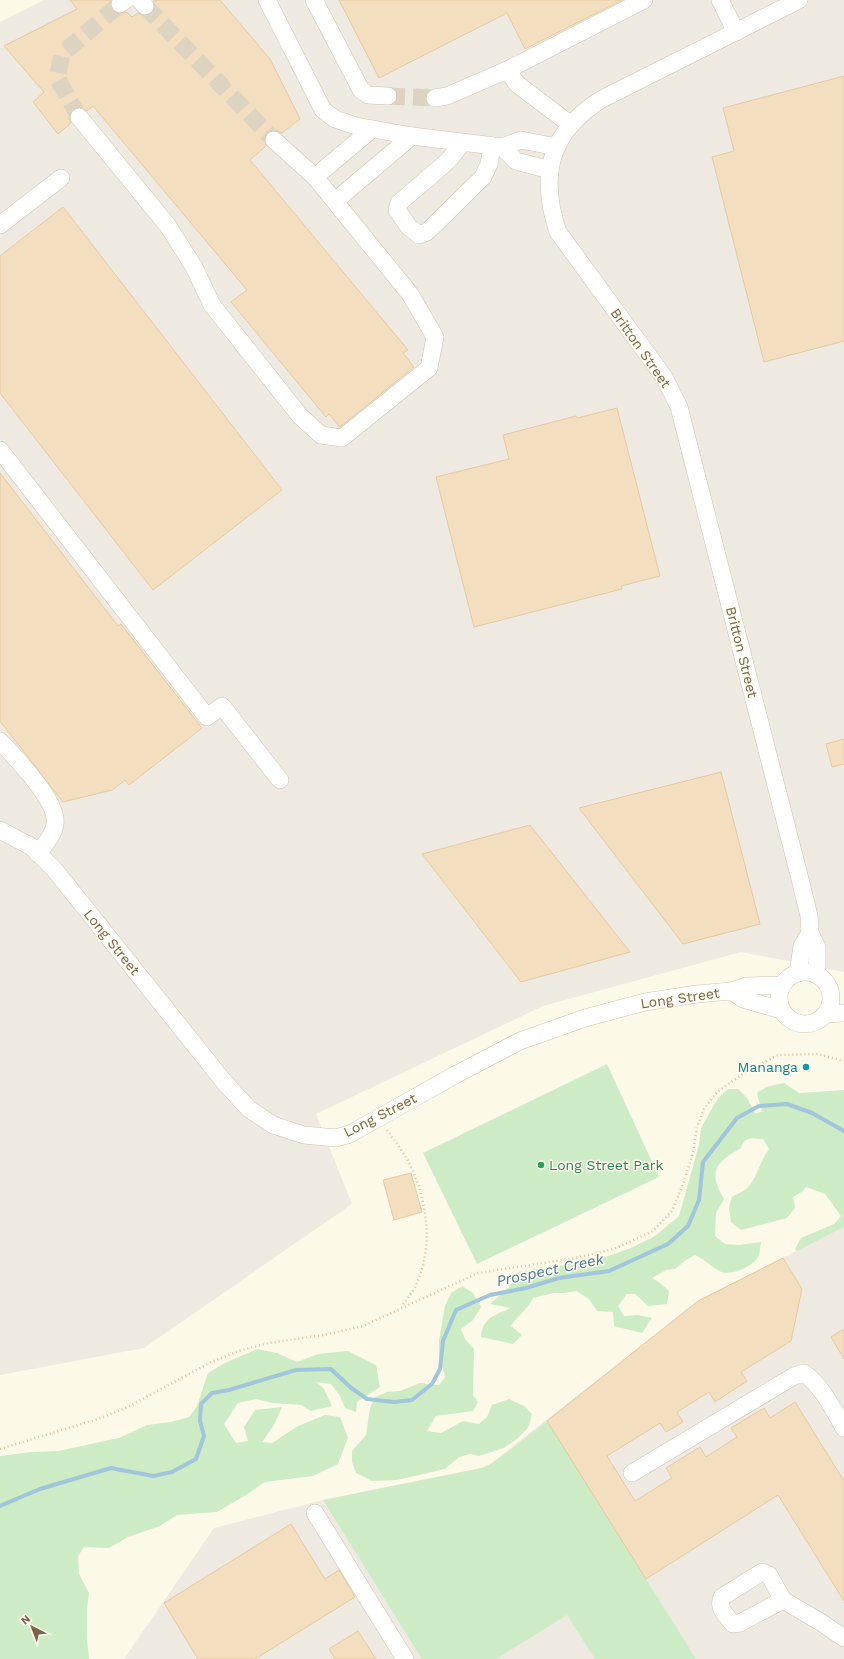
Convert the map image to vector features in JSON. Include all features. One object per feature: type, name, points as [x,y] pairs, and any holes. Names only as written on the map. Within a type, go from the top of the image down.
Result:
[{"type":"street","points":[[267,0],[323,110],[335,119],[356,126],[462,143],[497,147],[521,140],[557,147]]},
{"type":"street","points":[[314,0],[361,90],[368,95],[388,96]]},
{"type":"street","points":[[435,98],[447,96],[507,70],[644,0]]},
{"type":"street","points":[[720,0],[736,32]]},
{"type":"street","name":"Britton Street","points":[[799,0],[602,99],[587,109],[570,125],[557,147],[550,170],[549,196],[550,207],[558,232],[664,377],[679,407],[800,879],[810,933],[817,947],[817,975]]},
{"type":"street","points":[[507,70],[517,84],[570,125]]},
{"type":"street","points":[[79,117],[168,226],[194,267],[212,305],[300,416],[321,435],[342,438],[429,368],[435,337],[410,294],[335,201],[315,177],[274,140]]},
{"type":"street","points":[[315,177],[372,129]]},
{"type":"street","points":[[335,201],[412,136]]},
{"type":"street","points":[[462,143],[449,160],[400,203],[397,210],[409,227],[419,234],[427,232],[483,177],[497,147]]},
{"type":"street","points":[[497,147],[516,161],[550,170]]},
{"type":"street","points":[[0,225],[61,178]]},
{"type":"street","points":[[0,450],[207,717],[222,706],[280,780]]},
{"type":"street","points":[[0,741],[35,779],[54,810],[56,823],[54,830],[38,854]]},
{"type":"street","name":"Long Street","points":[[0,830],[32,847],[54,869],[225,1083],[249,1110],[274,1125],[304,1135],[336,1138],[350,1134],[520,1041],[585,1018],[645,1002],[697,994],[731,992],[746,986],[782,985]]},
{"type":"street","points":[[798,973],[802,946],[810,933]]},
{"type":"street","points":[[808,972],[817,975],[836,990],[831,996],[830,1005],[826,1014],[820,1020],[812,1024],[803,1025],[794,1023],[786,1017],[778,1002],[782,985],[791,976],[798,973],[808,972]]},
{"type":"street","name":"Long Street","points":[[731,992],[743,999],[781,1010]]},
{"type":"street","points":[[826,1014],[844,1013]]},
{"type":"street","points":[[632,1473],[794,1376],[804,1373],[818,1386],[844,1428]]},
{"type":"street","points":[[316,1514],[404,1659]]},
{"type":"street","points":[[783,1600],[844,1638]]},
{"type":"path","points":[[0,1449],[98,1419],[128,1407],[211,1362],[239,1350],[269,1343],[345,1330],[381,1318],[401,1307],[478,1273],[575,1258],[608,1250],[653,1231],[672,1211],[693,1153],[697,1127],[704,1109],[717,1092],[747,1071],[778,1055],[818,1054],[844,1061]]},
{"type":"path","points":[[379,1118],[408,1160],[422,1198],[426,1216],[425,1256],[417,1283],[401,1307]]},
{"type":"shaded area","points":[[44,0],[844,0],[844,972],[741,952],[543,1006],[316,1114],[352,1204],[144,1348],[0,1375],[0,22]]},
{"type":"shaded area","points":[[844,1227],[844,1659],[124,1659],[214,1528],[323,1500],[482,1468],[489,1465],[699,1300]]},
{"type":"green space","name":"Long Street Park","points":[[607,1064],[659,1177],[477,1264],[423,1153]]},
{"type":"green space","points":[[784,1083],[799,1093],[844,1090],[844,1227],[797,1251],[795,1249],[801,1238],[834,1224],[841,1216],[825,1194],[806,1187],[803,1191],[793,1197],[795,1208],[787,1218],[741,1230],[731,1222],[729,1207],[732,1197],[749,1186],[769,1149],[763,1139],[747,1139],[741,1148],[725,1159],[716,1169],[716,1181],[724,1199],[716,1213],[715,1236],[725,1244],[739,1245],[761,1242],[759,1256],[751,1264],[735,1272],[724,1273],[695,1255],[675,1269],[666,1270],[652,1278],[669,1291],[667,1304],[648,1306],[635,1294],[627,1294],[618,1306],[624,1316],[638,1315],[652,1318],[642,1333],[614,1326],[613,1312],[597,1311],[589,1299],[576,1291],[554,1293],[533,1298],[511,1326],[522,1335],[513,1344],[481,1337],[484,1325],[487,1321],[495,1315],[511,1308],[490,1304],[509,1287],[518,1272],[597,1260],[631,1248],[655,1236],[679,1216],[699,1145],[701,1128],[718,1098],[728,1089],[738,1089],[747,1098],[755,1113],[762,1112],[757,1093],[766,1087]]},
{"type":"green space","points":[[462,1286],[473,1293],[481,1307],[473,1320],[461,1329],[465,1339],[474,1349],[473,1395],[478,1402],[473,1411],[436,1416],[427,1431],[441,1433],[463,1421],[479,1424],[487,1417],[492,1405],[509,1399],[524,1406],[532,1414],[528,1428],[517,1439],[504,1448],[479,1456],[470,1454],[459,1457],[445,1469],[397,1480],[372,1481],[356,1473],[352,1462],[352,1451],[366,1435],[370,1408],[375,1397],[387,1392],[400,1391],[420,1383],[439,1385],[445,1377],[439,1355],[439,1340],[445,1306],[451,1293]]},
{"type":"green space","points":[[257,1349],[277,1353],[297,1362],[318,1354],[348,1351],[376,1365],[380,1387],[357,1402],[356,1412],[345,1408],[340,1396],[331,1384],[316,1382],[324,1389],[332,1406],[311,1411],[301,1405],[272,1403],[256,1399],[238,1403],[224,1424],[236,1443],[248,1441],[244,1427],[255,1410],[282,1407],[274,1425],[262,1442],[272,1443],[298,1426],[325,1415],[340,1417],[348,1438],[338,1464],[313,1476],[265,1482],[217,1512],[177,1515],[160,1526],[128,1537],[109,1548],[84,1547],[78,1556],[79,1574],[89,1593],[87,1608],[87,1638],[89,1659],[0,1659],[0,1456],[32,1452],[58,1451],[119,1438],[147,1425],[171,1422],[189,1417],[197,1406],[208,1373],[223,1364]]},
{"type":"green space","points":[[547,1421],[696,1659],[595,1659],[567,1615],[496,1659],[422,1659],[323,1500],[482,1468],[494,1462]]},
{"type":"building","points":[[70,0],[111,0],[112,9],[115,13],[121,14],[127,12],[132,17],[138,13],[146,16],[151,14],[154,9],[154,0],[220,0],[270,59],[300,119],[282,133],[276,130],[267,133],[264,138],[266,146],[250,160],[408,350],[403,353],[414,367],[340,427],[329,414],[326,417],[231,302],[247,290],[93,106],[87,111],[82,108],[73,109],[69,119],[71,123],[58,134],[33,102],[44,92],[4,46],[77,9]]},
{"type":"building","points":[[339,0],[622,0],[525,49],[507,13],[379,78]]},
{"type":"building","points":[[844,76],[844,341],[764,362],[712,157],[734,151],[723,108]]},
{"type":"building","points":[[63,207],[282,490],[153,590],[0,393],[0,256]]},
{"type":"building","points":[[617,408],[660,576],[621,586],[622,589],[474,627],[436,477],[509,459],[503,435],[576,416],[577,418]]},
{"type":"building","points":[[0,473],[118,626],[121,624],[202,728],[129,785],[125,780],[112,790],[63,802],[0,721]]},
{"type":"building","points":[[844,739],[844,764],[832,767],[826,744]]},
{"type":"building","points":[[721,772],[760,924],[683,944],[579,808]]},
{"type":"building","points":[[530,825],[630,952],[521,982],[422,854]]},
{"type":"building","points":[[411,1173],[422,1212],[394,1220],[383,1180]]},
{"type":"building","points":[[783,1258],[802,1289],[791,1341],[741,1372],[747,1381],[715,1402],[709,1392],[677,1412],[683,1422],[666,1432],[660,1423],[607,1456],[635,1501],[672,1478],[666,1468],[700,1447],[706,1457],[737,1437],[731,1428],[764,1408],[770,1418],[795,1402],[844,1481],[844,1601],[778,1495],[646,1579],[547,1421],[698,1301]]},
{"type":"building","points":[[844,1329],[844,1359],[831,1337]]},
{"type":"building","points":[[291,1524],[325,1579],[339,1570],[355,1597],[255,1659],[198,1659],[164,1603]]},
{"type":"building","points":[[358,1631],[376,1659],[335,1659],[329,1649]]},
{"type":"waterway","name":"Prospect Creek","points":[[0,1506],[40,1489],[111,1468],[153,1476],[172,1472],[196,1459],[204,1436],[200,1421],[201,1404],[212,1393],[229,1390],[296,1370],[331,1369],[350,1387],[367,1399],[394,1402],[412,1400],[432,1384],[440,1369],[443,1341],[456,1310],[490,1295],[526,1288],[559,1278],[609,1271],[668,1244],[688,1226],[699,1200],[703,1162],[737,1118],[759,1106],[787,1104],[812,1113],[844,1131]]},
{"type":"tunnel","points":[[79,117],[57,78],[62,54],[120,4]]},
{"type":"tunnel","points":[[145,6],[274,140]]},
{"type":"tunnel","points":[[388,96],[435,98]]},
{"type":"place","name":"Mananga","points":[[806,1067]]},
{"type":"place","name":"Long Street Park","points":[[541,1165]]}]
